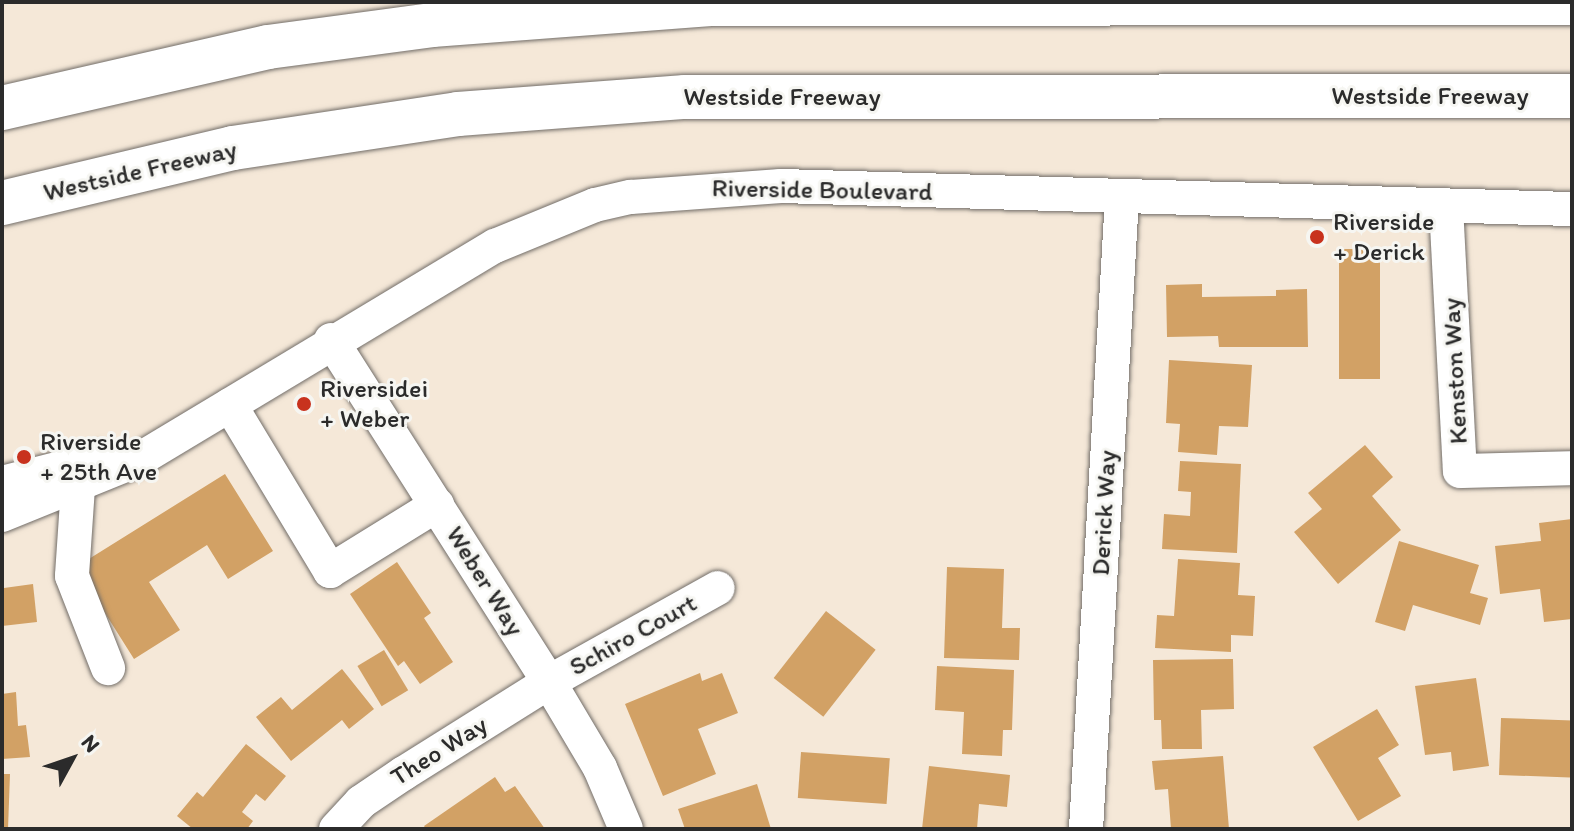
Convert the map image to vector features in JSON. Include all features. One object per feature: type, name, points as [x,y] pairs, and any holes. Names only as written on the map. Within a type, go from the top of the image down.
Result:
[{"type":"highway","points":[[2,108],[268,47],[432,25],[710,4],[1572,3]]},
{"type":"highway","name":"Westside Freeway","points":[[2,203],[233,148],[458,114],[670,98],[1572,96]]},
{"type":"street","name":"Riverside Boulevard","points":[[2,515],[78,487],[140,459],[331,340],[495,246],[595,205],[631,197],[781,186],[1572,209]]},
{"type":"street","name":"Derick Way","points":[[1086,829],[1122,197]]},
{"type":"street","name":"Kenston Way","points":[[1446,206],[1460,471],[1572,468]]},
{"type":"street","name":"Weber Way","points":[[331,340],[549,682],[600,768],[626,829]]},
{"type":"street","points":[[230,405],[330,571],[437,505]]},
{"type":"street","points":[[2,483],[104,457],[140,459]]},
{"type":"street","points":[[78,487],[72,576],[108,668]]},
{"type":"street","name":"Schiro Court","points":[[549,682],[718,588]]},
{"type":"street","name":"Theo Way","points":[[336,829],[361,802],[549,682]]},
{"type":"building","points":[[1339,249],[1380,249],[1380,379],[1339,379]]},
{"type":"building","points":[[1202,284],[1202,297],[1276,296],[1276,290],[1307,289],[1308,347],[1219,347],[1218,336],[1167,337],[1166,285]]},
{"type":"building","points":[[1169,360],[1252,365],[1248,427],[1219,426],[1217,455],[1178,452],[1180,424],[1166,423]]},
{"type":"building","points":[[1365,445],[1393,477],[1372,496],[1401,530],[1338,584],[1294,532],[1322,509],[1308,493]]},
{"type":"building","points":[[1180,461],[1241,464],[1237,553],[1162,549],[1164,514],[1190,516],[1191,492],[1178,491]]},
{"type":"building","points":[[225,474],[273,551],[228,579],[207,545],[149,582],[180,630],[134,659],[76,567]]},
{"type":"building","points":[[1572,519],[1572,619],[1544,622],[1540,589],[1500,594],[1495,546],[1541,541],[1539,523]]},
{"type":"building","points":[[1399,541],[1479,565],[1470,593],[1488,598],[1480,625],[1413,605],[1405,631],[1375,622]]},
{"type":"building","points":[[1178,559],[1240,563],[1238,595],[1255,596],[1253,636],[1231,635],[1231,652],[1155,648],[1157,615],[1174,616]]},
{"type":"building","points":[[397,562],[431,613],[424,618],[453,662],[420,684],[404,661],[398,666],[350,594]]},
{"type":"building","points":[[947,567],[1004,569],[1002,628],[1020,628],[1019,660],[944,658]]},
{"type":"building","points":[[33,584],[37,622],[2,626],[4,588]]},
{"type":"building","points":[[826,611],[876,650],[823,717],[774,678]]},
{"type":"building","points":[[384,650],[408,690],[382,706],[357,666]]},
{"type":"building","points":[[1233,659],[1234,709],[1201,710],[1202,749],[1162,749],[1161,720],[1154,720],[1153,660]]},
{"type":"building","points":[[937,666],[1014,670],[1012,730],[1003,730],[1002,756],[962,754],[964,712],[935,710]]},
{"type":"building","points":[[342,669],[374,709],[349,729],[342,720],[291,761],[256,717],[281,697],[292,710]]},
{"type":"building","points":[[700,673],[702,681],[722,673],[738,713],[698,729],[716,774],[663,796],[625,704]]},
{"type":"building","points":[[1476,678],[1489,766],[1453,771],[1451,752],[1425,755],[1415,686]]},
{"type":"building","points":[[16,692],[18,726],[26,725],[30,757],[2,759],[2,694]]},
{"type":"building","points":[[1377,709],[1399,745],[1378,758],[1401,796],[1358,821],[1313,747]]},
{"type":"building","points":[[1501,718],[1572,720],[1570,777],[1499,775]]},
{"type":"building","points":[[246,744],[286,776],[265,801],[256,794],[242,812],[253,821],[247,829],[193,829],[177,816],[197,792],[203,797]]},
{"type":"building","points":[[801,752],[890,758],[887,804],[798,798]]},
{"type":"building","points":[[1223,756],[1229,829],[1171,829],[1168,789],[1155,790],[1152,761]]},
{"type":"building","points":[[929,766],[1010,775],[1007,807],[979,804],[977,829],[922,829]]},
{"type":"building","points":[[2,774],[10,774],[8,829],[2,829]]},
{"type":"building","points":[[495,777],[505,792],[515,786],[545,829],[426,829],[424,826]]},
{"type":"building","points":[[757,784],[771,829],[685,829],[678,809]]},
{"type":"place","name":"Riverside + Derick","points":[[1317,237]]},
{"type":"place","name":"Riversidei + Weber","points":[[304,404]]},
{"type":"place","name":"Riverside + 25th Ave","points":[[24,457]]}]
